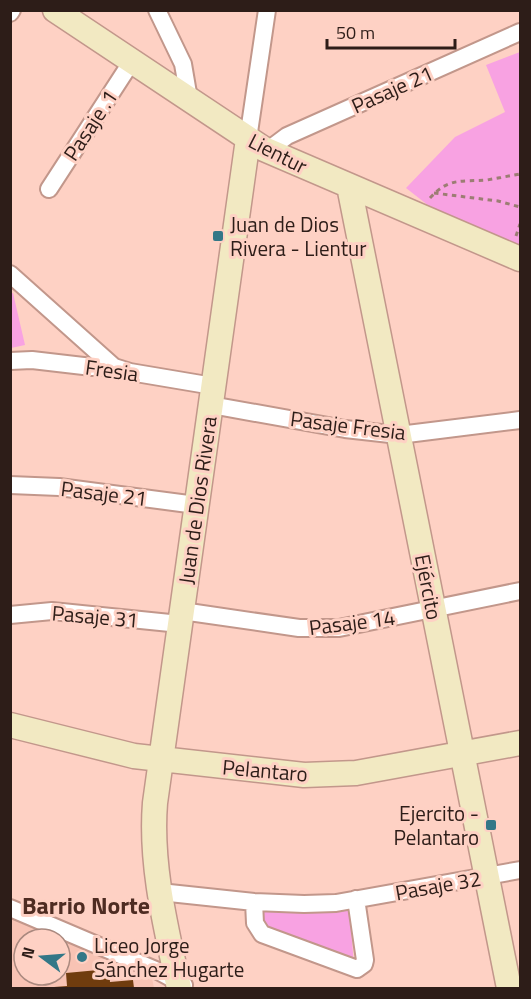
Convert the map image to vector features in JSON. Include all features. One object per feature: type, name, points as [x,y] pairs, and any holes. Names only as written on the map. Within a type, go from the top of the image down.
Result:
[{"type":"main road","name":"Lientur","points":[[55,10],[258,145],[349,186],[518,247]]},
{"type":"main road","name":"Juan de Dios Rivera","points":[[182,986],[160,892],[153,823],[212,396],[258,145]]},
{"type":"main road","name":"Ejército","points":[[349,186],[509,988]]},
{"type":"main road","name":"Pelantaro","points":[[10,725],[112,752],[161,760],[322,775],[356,773],[520,743]]},
{"type":"street","points":[[157,10],[183,64],[189,99]]},
{"type":"street","name":"Juan de Dios Rivera","points":[[258,145],[267,10]]},
{"type":"street","name":"Pasaje 21","points":[[258,145],[287,136],[520,32]]},
{"type":"street","name":"Pasaje .1","points":[[49,189],[132,61]]},
{"type":"street","points":[[10,274],[114,367]]},
{"type":"street","name":"Fresia","points":[[10,361],[32,360],[92,367],[114,367],[212,396]]},
{"type":"street","name":"Pasaje Fresia","points":[[212,396],[345,429],[399,435],[520,420]]},
{"type":"street","name":"Pasaje 21","points":[[10,485],[59,487],[196,506]]},
{"type":"street","name":"Pasaje 14","points":[[181,618],[322,629],[355,626],[520,591]]},
{"type":"street","name":"Pasaje 31","points":[[10,615],[52,611],[181,618]]},
{"type":"street","name":"Pasaje 32","points":[[160,892],[254,902],[321,904],[520,870]]},
{"type":"street","points":[[254,902],[255,923],[262,934],[357,969],[364,964],[365,960],[356,899]]},
{"type":"street","points":[[10,908],[158,970],[182,986]]},
{"type":"path","points":[[427,200],[446,184],[459,180],[486,180],[520,174]]},
{"type":"path","points":[[434,193],[498,201],[520,207]]},
{"type":"path","points":[[518,247],[520,224]]},
{"type":"shaded area","points":[[520,52],[520,246],[429,206],[406,188],[455,137],[505,112],[486,65]]},
{"type":"shaded area","points":[[13,293],[25,345],[11,348],[10,294]]},
{"type":"shaded area","points":[[268,907],[349,908],[354,964],[262,927],[262,912]]},
{"type":"shaded area","points":[[10,917],[33,927],[12,927],[12,987],[72,987],[72,944],[152,978],[154,988],[11,988]]},
{"type":"building","points":[[109,969],[110,982],[133,980],[134,988],[54,988],[72,987],[72,972]]},
{"type":"place","name":"Juan de Dios Rivera - Lientur","points":[[218,236]]},
{"type":"place","name":"Ejercito - Pelantaro","points":[[491,825]]},
{"type":"place","name":"Liceo Jorge Sánchez Hugarte","points":[[82,957]]},
{"type":"district","name":"Barrio Norte","points":[[86,905]]}]
